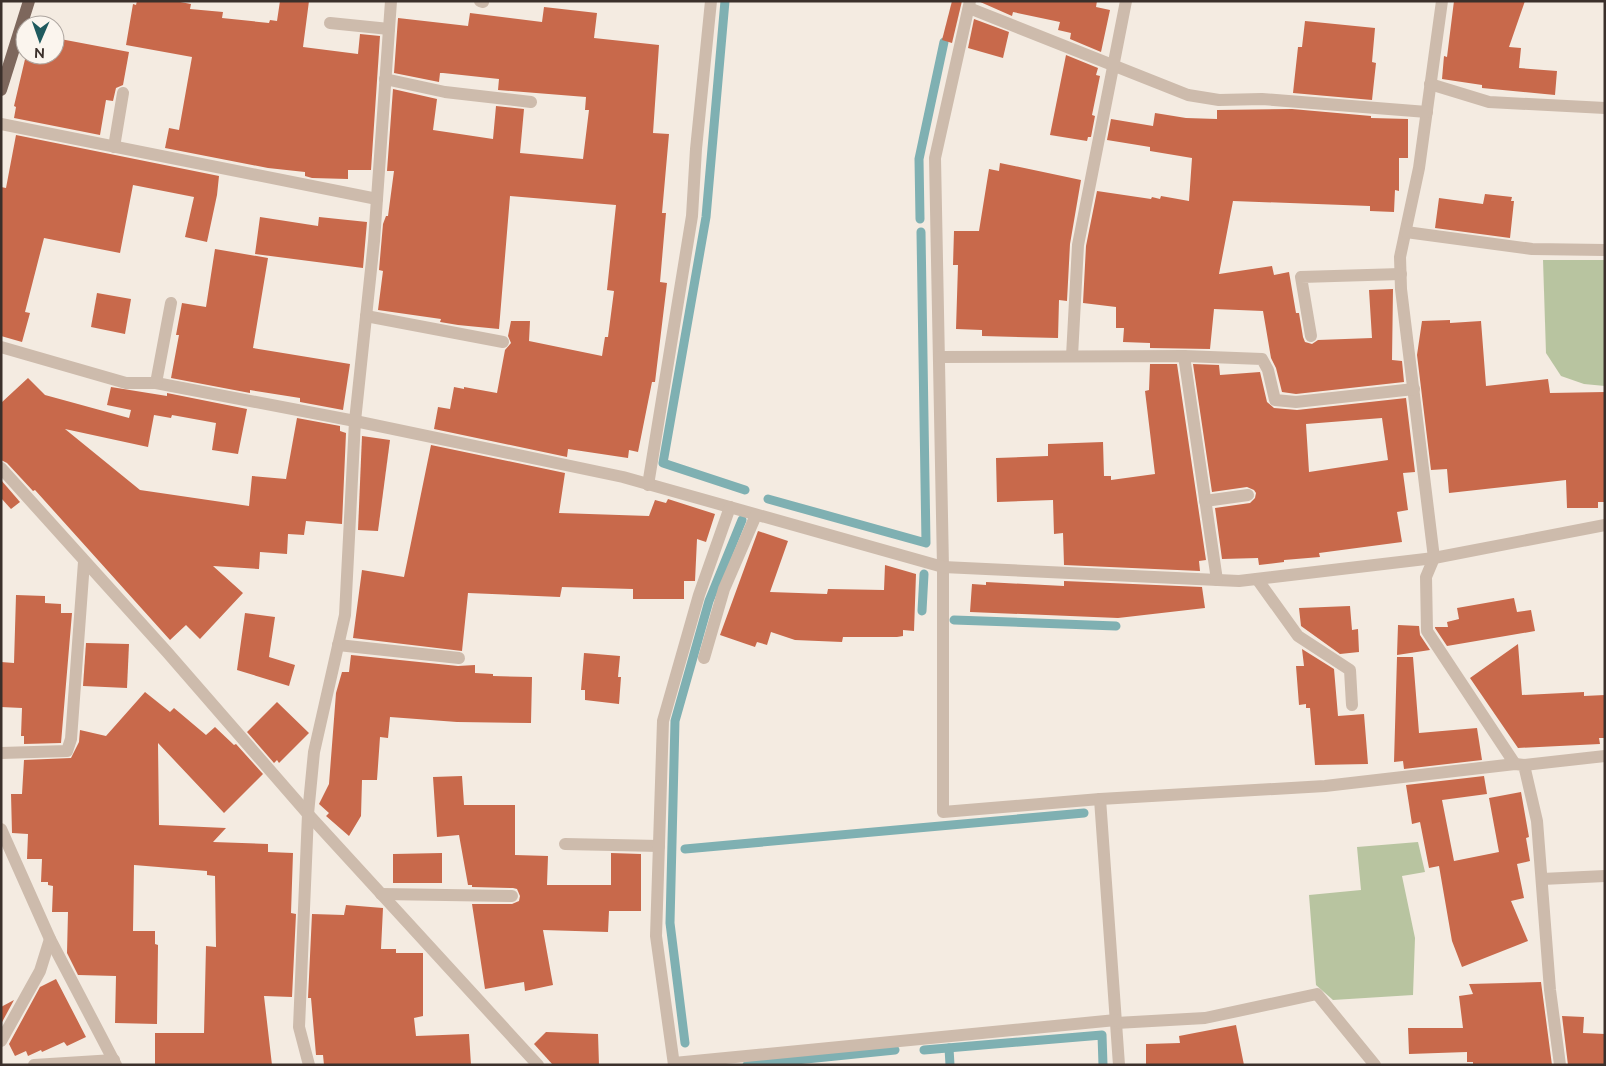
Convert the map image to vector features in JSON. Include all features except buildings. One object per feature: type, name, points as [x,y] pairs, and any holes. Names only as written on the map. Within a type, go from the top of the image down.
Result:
[{"type":"main road","points":[[1,90],[29,1]]},
{"type":"street","points":[[309,1065],[299,1026],[308,814],[314,752],[345,615],[355,420],[377,198],[391,1]]},
{"type":"street","points":[[648,485],[692,216],[696,149],[711,1]]},
{"type":"street","points":[[1072,356],[1078,245],[1126,1]]},
{"type":"street","points":[[1442,1],[1419,168],[1400,257],[1434,558],[1426,577],[1427,631],[1520,765],[1537,822],[1550,990],[1560,1065]]},
{"type":"street","points":[[1427,112],[1262,99],[1219,100],[1188,95],[969,5],[935,158],[943,567],[943,812],[1100,799],[1325,786],[1605,756]]},
{"type":"street","points":[[330,23],[389,29]]},
{"type":"street","points":[[386,79],[445,92],[531,102]]},
{"type":"street","points":[[1430,84],[1489,102],[1605,108]]},
{"type":"street","points":[[114,147],[123,93]]},
{"type":"street","points":[[1,124],[377,198]]},
{"type":"street","points":[[1406,232],[1532,249],[1605,250]]},
{"type":"street","points":[[1311,336],[1301,277],[1401,274]]},
{"type":"street","points":[[156,383],[171,303]]},
{"type":"street","points":[[366,316],[504,342]]},
{"type":"street","points":[[1,347],[126,383],[156,383],[355,420],[614,475],[943,567],[1217,580],[1257,579],[1434,558],[1605,525]]},
{"type":"street","points":[[939,357],[1184,356],[1262,359],[1268,370],[1275,400],[1296,402],[1414,389]]},
{"type":"street","points":[[1184,356],[1217,580]]},
{"type":"street","points":[[1,468],[167,652],[308,814],[538,1065]]},
{"type":"street","points":[[1205,501],[1248,495]]},
{"type":"street","points":[[730,507],[699,595],[663,721],[656,936],[674,1064],[1116,1021],[1205,1018],[1317,994],[1374,1065]]},
{"type":"street","points":[[704,658],[724,589],[756,515]]},
{"type":"street","points":[[1,753],[67,751],[71,739],[84,562]]},
{"type":"street","points":[[1257,579],[1298,636],[1350,670],[1352,706]]},
{"type":"street","points":[[338,645],[459,658]]},
{"type":"street","points":[[1100,799],[1119,1065]]},
{"type":"street","points":[[1,829],[50,939],[115,1063],[34,1065]]},
{"type":"street","points":[[565,844],[660,846]]},
{"type":"street","points":[[1542,879],[1605,876]]},
{"type":"street","points":[[381,894],[512,896]]},
{"type":"street","points":[[1,1042],[40,971],[50,939]]},
{"type":"green space","points":[[1543,260],[1605,260],[1605,386],[1584,384],[1561,376],[1546,353]]},
{"type":"green space","points":[[1418,842],[1425,872],[1402,876],[1415,938],[1413,995],[1333,1000],[1316,985],[1309,895],[1361,890],[1357,847]]},
{"type":"waterway","points":[[725,1],[706,217],[663,463],[745,490]]},
{"type":"waterway","points":[[920,219],[919,159],[944,42]]},
{"type":"waterway","points":[[768,499],[926,543],[921,232]]},
{"type":"waterway","points":[[685,1043],[670,923],[675,721],[709,601],[742,520]]},
{"type":"waterway","points":[[922,611],[924,574]]},
{"type":"waterway","points":[[954,620],[1116,626]]},
{"type":"waterway","points":[[685,849],[1084,813]]},
{"type":"waterway","points":[[924,1050],[1102,1035],[1103,1065]]},
{"type":"waterway","points":[[949,1048],[950,1065]]},
{"type":"waterway","points":[[747,1065],[895,1050]]}]
